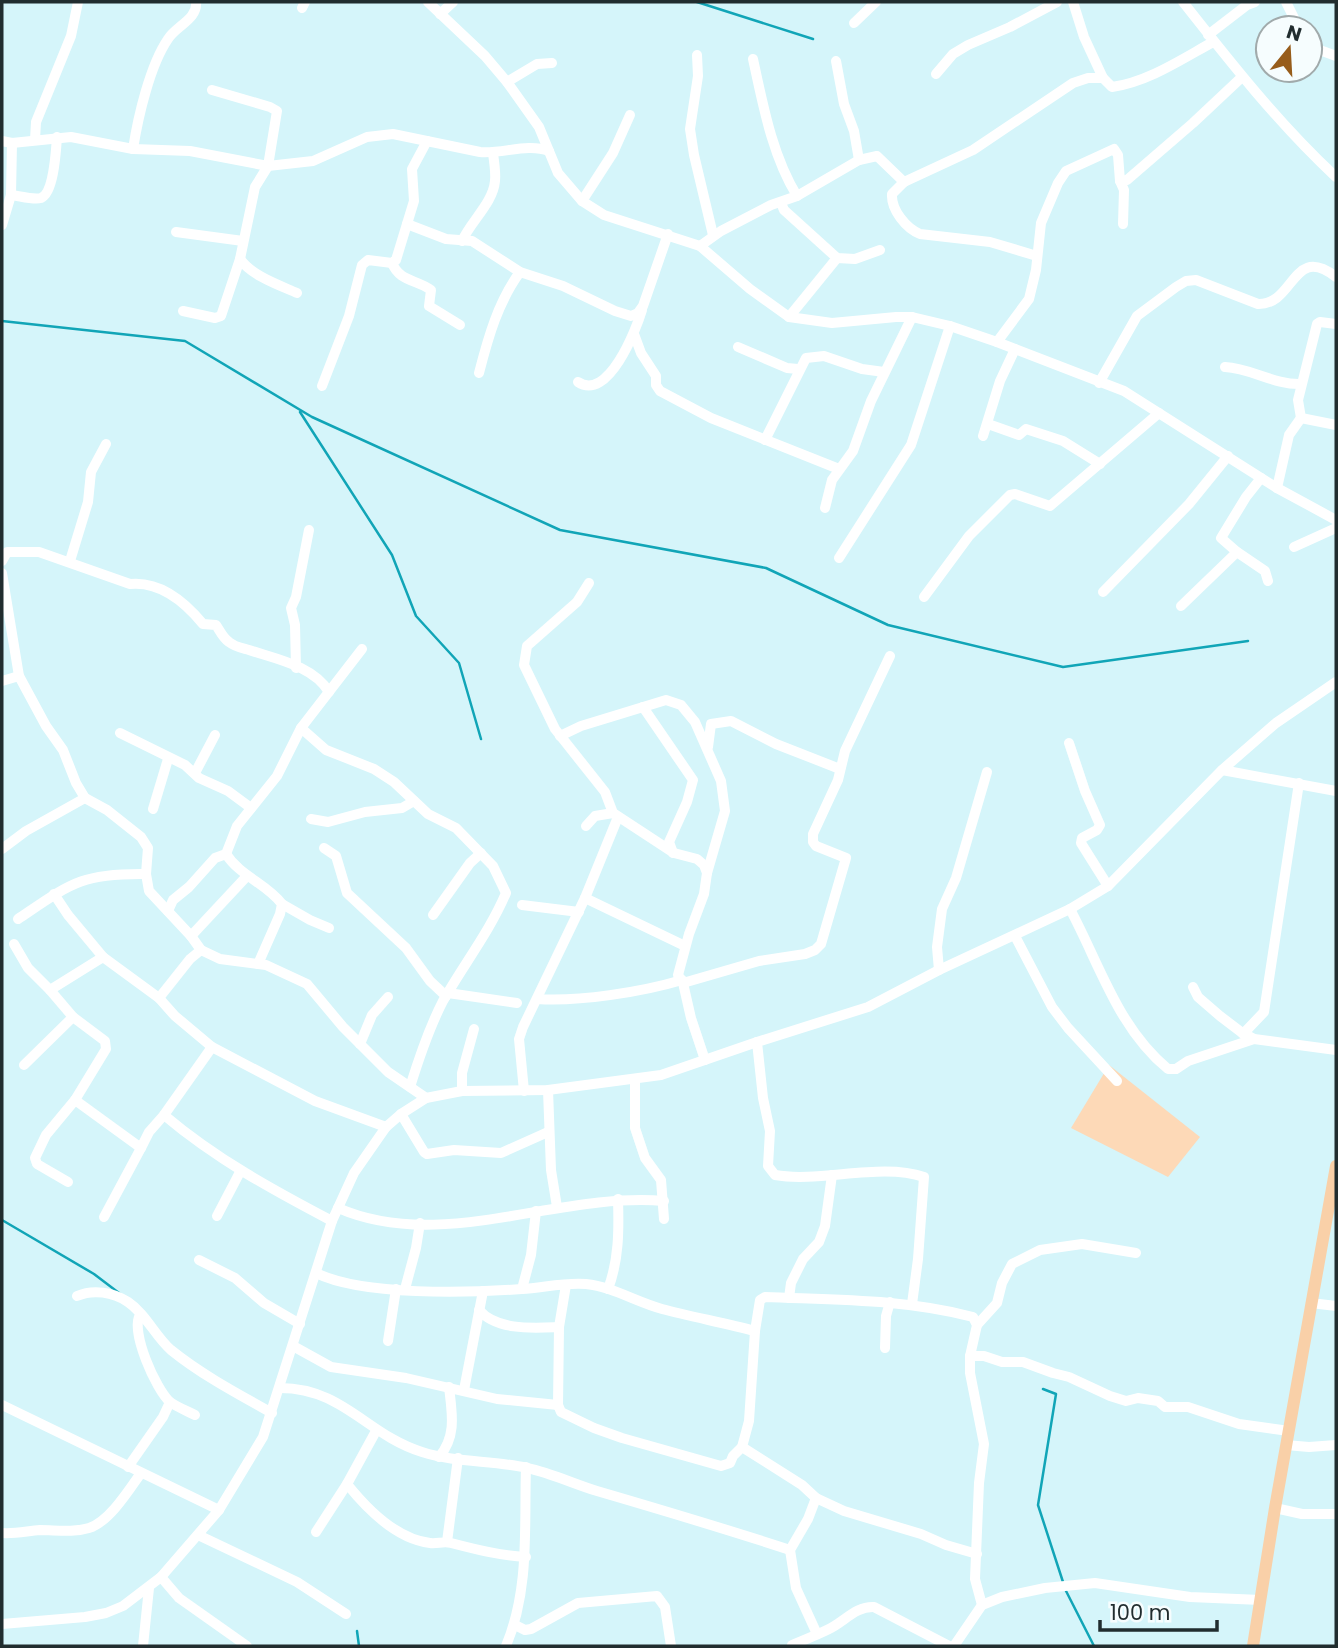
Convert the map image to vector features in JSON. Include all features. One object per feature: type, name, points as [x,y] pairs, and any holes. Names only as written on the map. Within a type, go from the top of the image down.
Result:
[{"type":"main road","points":[[1253,1646],[1336,1166]]},
{"type":"street","points":[[35,140],[36,122],[71,36],[78,2]]},
{"type":"street","points":[[132,149],[143,103],[162,49],[169,37],[192,16],[196,2]]},
{"type":"street","points":[[428,2],[485,56],[507,82],[539,127],[558,173],[582,201],[604,215],[700,246],[750,289],[789,317],[832,323],[912,317],[997,341],[1124,391],[1277,488],[1336,520]]},
{"type":"street","points":[[440,13],[453,2]]},
{"type":"street","points":[[854,23],[876,2]]},
{"type":"street","points":[[936,74],[953,54],[968,44],[1010,27],[1057,2]]},
{"type":"street","points":[[1073,2],[1084,37],[1102,78],[1112,87],[1173,64],[1210,38],[1247,5],[1255,2]]},
{"type":"street","points":[[1183,2],[1299,143],[1336,177]]},
{"type":"street","points":[[697,55],[698,76],[690,129],[713,235]]},
{"type":"street","points":[[753,59],[776,148],[786,178],[797,196]]},
{"type":"street","points":[[836,61],[859,160]]},
{"type":"street","points":[[507,82],[537,64],[552,63]]},
{"type":"street","points":[[1120,181],[1127,180],[1167,146],[1242,77]]},
{"type":"street","points":[[1037,256],[990,242],[920,234],[911,230],[892,202],[892,194],[904,182],[973,150],[1073,83],[1088,78],[1102,78]]},
{"type":"street","points":[[183,311],[215,318],[220,316],[240,259],[255,187],[268,166],[277,111],[212,90]]},
{"type":"street","points":[[582,201],[612,153],[631,114]]},
{"type":"street","points":[[2,225],[11,195],[7,142],[71,137],[132,149],[190,152],[268,166],[313,161],[381,134],[493,153],[539,148],[549,152]]},
{"type":"street","points":[[11,195],[40,198],[46,194],[54,171],[57,137]]},
{"type":"street","points":[[322,386],[349,316],[362,265],[368,260],[396,260],[414,201],[412,169],[427,141]]},
{"type":"street","points":[[997,341],[1029,299],[1041,223],[1066,171],[1114,149],[1118,155],[1120,181],[1124,190],[1123,223]]},
{"type":"street","points":[[462,241],[467,229],[491,195],[495,182],[493,153]]},
{"type":"street","points":[[700,246],[713,235],[771,205],[797,196],[859,160],[877,156],[904,182]]},
{"type":"street","points":[[781,203],[784,210],[837,258],[855,259],[880,250]]},
{"type":"street","points":[[407,224],[446,239],[472,242],[520,272],[564,286],[615,311],[631,316],[638,313],[643,306]]},
{"type":"street","points":[[176,232],[243,242]]},
{"type":"street","points":[[578,382],[591,385],[621,360],[634,334],[668,234]]},
{"type":"street","points":[[789,317],[837,258]]},
{"type":"street","points":[[240,259],[253,271],[297,293]]},
{"type":"street","points":[[392,262],[402,277],[431,290],[429,306],[460,325]]},
{"type":"street","points":[[1099,383],[1137,316],[1186,281],[1196,279],[1258,304],[1267,304],[1303,269],[1310,266],[1318,266],[1336,277]]},
{"type":"street","points":[[479,373],[506,293],[520,272]]},
{"type":"street","points":[[825,508],[832,480],[849,460],[884,372],[912,317]]},
{"type":"street","points":[[1277,488],[1289,435],[1301,418],[1298,400],[1317,324],[1336,324]]},
{"type":"street","points":[[839,558],[911,445],[950,326]]},
{"type":"street","points":[[634,334],[641,353],[656,376],[656,385],[660,391],[711,418],[839,469]]},
{"type":"street","points":[[738,346],[787,368],[798,369]]},
{"type":"street","points":[[983,436],[1000,381],[1015,349]]},
{"type":"street","points":[[765,440],[798,369],[806,358],[824,356],[862,369],[884,372]]},
{"type":"street","points":[[1225,367],[1290,384],[1301,384]]},
{"type":"street","points":[[924,597],[969,536],[1010,495],[1015,494],[1050,506],[1159,413]]},
{"type":"street","points":[[1301,418],[1336,425]]},
{"type":"street","points":[[988,424],[1014,434],[1019,435],[1026,429],[1063,441],[1100,464]]},
{"type":"street","points":[[70,561],[88,502],[91,472],[106,444]]},
{"type":"street","points":[[1103,592],[1189,504],[1228,456]]},
{"type":"street","points":[[1261,478],[1221,538],[1265,571],[1268,581]]},
{"type":"street","points":[[1294,547],[1336,528]]},
{"type":"street","points":[[296,668],[295,625],[291,608],[296,597],[310,530]]},
{"type":"street","points":[[4,554],[39,552],[130,584],[144,582],[160,588],[191,610],[203,624],[216,625],[228,642],[267,657],[290,662],[296,668],[319,679],[328,692]]},
{"type":"street","points":[[1181,606],[1237,552]]},
{"type":"street","points":[[2,573],[5,608],[19,676],[46,726],[63,750],[85,798],[107,810],[142,837],[148,848],[146,874],[149,891],[201,950],[220,959],[266,965],[307,985],[388,1072],[426,1098]]},
{"type":"street","points":[[589,583],[577,602],[527,646],[524,665],[560,736],[605,792],[616,815],[674,853],[697,859],[704,865],[707,873]]},
{"type":"street","points":[[226,854],[232,835],[277,776],[302,728],[362,649]]},
{"type":"street","points":[[537,999],[556,1000],[600,995],[682,982],[759,961],[815,950],[821,944],[846,858],[816,846],[813,834],[834,789],[845,751],[890,656]]},
{"type":"street","points":[[2,681],[19,676]]},
{"type":"street","points":[[2,1624],[106,1613],[123,1606],[161,1577],[219,1510],[263,1437],[332,1221],[354,1173],[386,1127],[401,1114],[426,1098],[463,1091],[548,1090],[661,1075],[868,1007],[939,970],[1070,909],[1108,886],[1222,770],[1276,723],[1336,682]]},
{"type":"street","points":[[560,736],[581,726],[666,700],[681,705],[695,722],[708,747],[721,781],[725,811],[707,873],[704,894],[685,946],[678,975],[705,1060]]},
{"type":"street","points":[[643,707],[693,780],[687,802],[669,842],[674,853]]},
{"type":"street","points":[[708,747],[711,724],[732,720],[776,744],[840,769]]},
{"type":"street","points":[[302,728],[326,750],[374,769],[394,782],[428,814],[456,828],[494,866],[506,893],[494,921],[447,995],[428,1036],[410,1087]]},
{"type":"street","points":[[120,733],[168,759],[185,765],[199,778],[228,791],[251,808]]},
{"type":"street","points":[[195,773],[215,735]]},
{"type":"street","points":[[1069,743],[1084,791],[1100,825],[1097,830],[1082,838],[1081,843],[1108,886]]},
{"type":"street","points":[[153,809],[168,759]]},
{"type":"street","points":[[1222,770],[1336,791]]},
{"type":"street","points":[[939,970],[937,947],[942,909],[960,868],[987,772]]},
{"type":"street","points":[[1244,1034],[1264,1012],[1299,783]]},
{"type":"street","points":[[2,849],[26,831],[85,798]]},
{"type":"street","points":[[311,819],[336,820],[365,812],[402,808],[414,801]]},
{"type":"street","points":[[586,826],[595,816],[616,815]]},
{"type":"street","points":[[524,1091],[519,1039],[579,912],[616,815]]},
{"type":"street","points":[[324,848],[336,856],[347,893],[406,948],[430,981],[447,995],[517,1003]]},
{"type":"street","points":[[433,915],[481,853]]},
{"type":"street","points":[[226,854],[232,863],[275,895],[282,904],[329,928]]},
{"type":"street","points":[[168,911],[173,900],[189,887],[215,858],[226,854]]},
{"type":"street","points":[[18,919],[54,894],[87,877],[146,874]]},
{"type":"street","points":[[191,936],[247,876]]},
{"type":"street","points":[[54,894],[103,957],[159,998],[175,1016],[212,1047],[315,1101],[386,1127]]},
{"type":"street","points":[[585,898],[685,946]]},
{"type":"street","points":[[258,964],[282,904]]},
{"type":"street","points":[[522,905],[579,912]]},
{"type":"street","points":[[1070,909],[1111,997],[1128,1026],[1168,1069],[1176,1069],[1188,1061],[1254,1039]]},
{"type":"street","points":[[1015,936],[1052,1007],[1117,1080]]},
{"type":"street","points":[[15,944],[28,968],[73,1017],[106,1044],[106,1049],[75,1100],[46,1135],[35,1158],[37,1164],[68,1182]]},
{"type":"street","points":[[159,998],[201,950]]},
{"type":"street","points":[[50,990],[103,957]]},
{"type":"street","points":[[1193,987],[1198,997],[1254,1039],[1336,1050]]},
{"type":"street","points":[[360,1044],[372,1015],[388,997]]},
{"type":"street","points":[[24,1065],[73,1017]]},
{"type":"street","points":[[463,1091],[462,1073],[474,1029]]},
{"type":"street","points":[[757,1042],[763,1098],[770,1131],[769,1168],[775,1175],[799,1178],[874,1172],[923,1177],[912,1304]]},
{"type":"street","points":[[104,1217],[149,1132],[212,1047]]},
{"type":"street","points":[[635,1079],[635,1128],[645,1158],[661,1180],[664,1219]]},
{"type":"street","points":[[548,1090],[548,1132],[557,1207]]},
{"type":"street","points":[[75,1100],[141,1148]]},
{"type":"street","points":[[401,1114],[427,1154],[454,1150],[501,1153],[548,1132]]},
{"type":"street","points":[[164,1115],[240,1172],[332,1221]]},
{"type":"street","points":[[217,1216],[240,1172]]},
{"type":"street","points":[[789,1298],[791,1283],[803,1259],[819,1242],[825,1226],[832,1175]]},
{"type":"street","points":[[338,1208],[381,1223],[458,1224],[618,1199],[664,1201]]},
{"type":"street","points":[[608,1289],[618,1250],[618,1199]]},
{"type":"street","points":[[522,1289],[531,1255],[536,1212]]},
{"type":"street","points":[[388,1341],[401,1289],[416,1248],[420,1223]]},
{"type":"street","points":[[976,1325],[997,1303],[1002,1283],[1012,1264],[1040,1250],[1082,1244],[1136,1253]]},
{"type":"street","points":[[199,1260],[235,1278],[264,1303],[300,1324]]},
{"type":"street","points":[[316,1273],[353,1286],[401,1289],[483,1291],[585,1284],[696,1318],[755,1331]]},
{"type":"street","points":[[566,1285],[559,1327],[558,1405],[561,1412],[594,1428],[721,1466],[730,1463],[742,1447],[750,1421],[755,1331],[760,1300],[765,1297],[859,1299],[912,1304],[973,1317],[976,1325],[970,1356],[970,1373],[984,1444],[979,1483],[975,1579],[982,1605]]},
{"type":"street","points":[[77,1296],[94,1291],[108,1293],[130,1303],[162,1341],[186,1360],[272,1413]]},
{"type":"street","points":[[464,1390],[483,1291]]},
{"type":"street","points":[[885,1348],[886,1316],[890,1302]]},
{"type":"street","points":[[1311,1303],[1336,1306]]},
{"type":"street","points":[[479,1310],[493,1321],[507,1324],[533,1328],[559,1327]]},
{"type":"street","points":[[140,1315],[136,1325],[156,1384],[170,1402],[195,1415]]},
{"type":"street","points":[[293,1346],[331,1367],[406,1378],[498,1399],[558,1405]]},
{"type":"street","points":[[970,1356],[984,1356],[1002,1362],[1023,1362],[1069,1377],[1126,1401],[1139,1398],[1158,1401],[1165,1407],[1188,1406],[1239,1424],[1289,1431]]},
{"type":"street","points":[[439,1457],[447,1448],[453,1433],[449,1387]]},
{"type":"street","points":[[280,1388],[295,1388],[339,1402],[376,1431],[409,1448],[439,1457],[526,1467],[790,1550]]},
{"type":"street","points":[[128,1467],[163,1417],[170,1402]]},
{"type":"street","points":[[2,1405],[219,1510]]},
{"type":"street","points":[[316,1532],[348,1484],[376,1431]]},
{"type":"street","points":[[1286,1445],[1309,1447],[1336,1444]]},
{"type":"street","points":[[742,1447],[802,1485],[816,1498],[844,1511],[977,1554]]},
{"type":"street","points":[[447,1542],[458,1458]]},
{"type":"street","points":[[506,1646],[515,1625],[526,1557],[526,1467]]},
{"type":"street","points":[[2,1533],[40,1530],[61,1532],[90,1528],[101,1522],[121,1501],[141,1473]]},
{"type":"street","points":[[348,1484],[376,1516],[405,1535],[429,1543],[447,1542],[493,1555],[526,1557]]},
{"type":"street","points":[[816,1498],[808,1519],[790,1550],[796,1588],[817,1634]]},
{"type":"street","points":[[1275,1508],[1302,1514],[1336,1514]]},
{"type":"street","points":[[198,1535],[280,1572],[346,1614]]},
{"type":"street","points":[[161,1577],[178,1598],[247,1646]]},
{"type":"street","points":[[792,1646],[832,1628],[858,1610],[874,1607],[951,1646],[982,1605],[1002,1597],[1045,1588],[1095,1583],[1190,1597],[1261,1600]]},
{"type":"street","points":[[143,1646],[149,1588]]},
{"type":"street","points":[[515,1625],[524,1630],[531,1629],[578,1603],[657,1596],[665,1607],[671,1646]]},
{"type":"shaded area","points":[[1109,1065],[1200,1137],[1168,1177],[1071,1128]]},
{"type":"waterway","points":[[697,2],[813,39]]},
{"type":"waterway","points":[[2,321],[185,341],[312,417],[560,530],[766,568],[888,625],[1063,667],[1248,641]]},
{"type":"waterway","points":[[300,412],[392,555],[416,616],[459,663],[481,739]]},
{"type":"waterway","points":[[2,1220],[94,1274],[119,1293]]},
{"type":"waterway","points":[[1043,1389],[1056,1394],[1038,1505],[1063,1582]]},
{"type":"waterway","points":[[1065,1589],[1094,1646]]},
{"type":"waterway","points":[[357,1631],[359,1646]]}]
